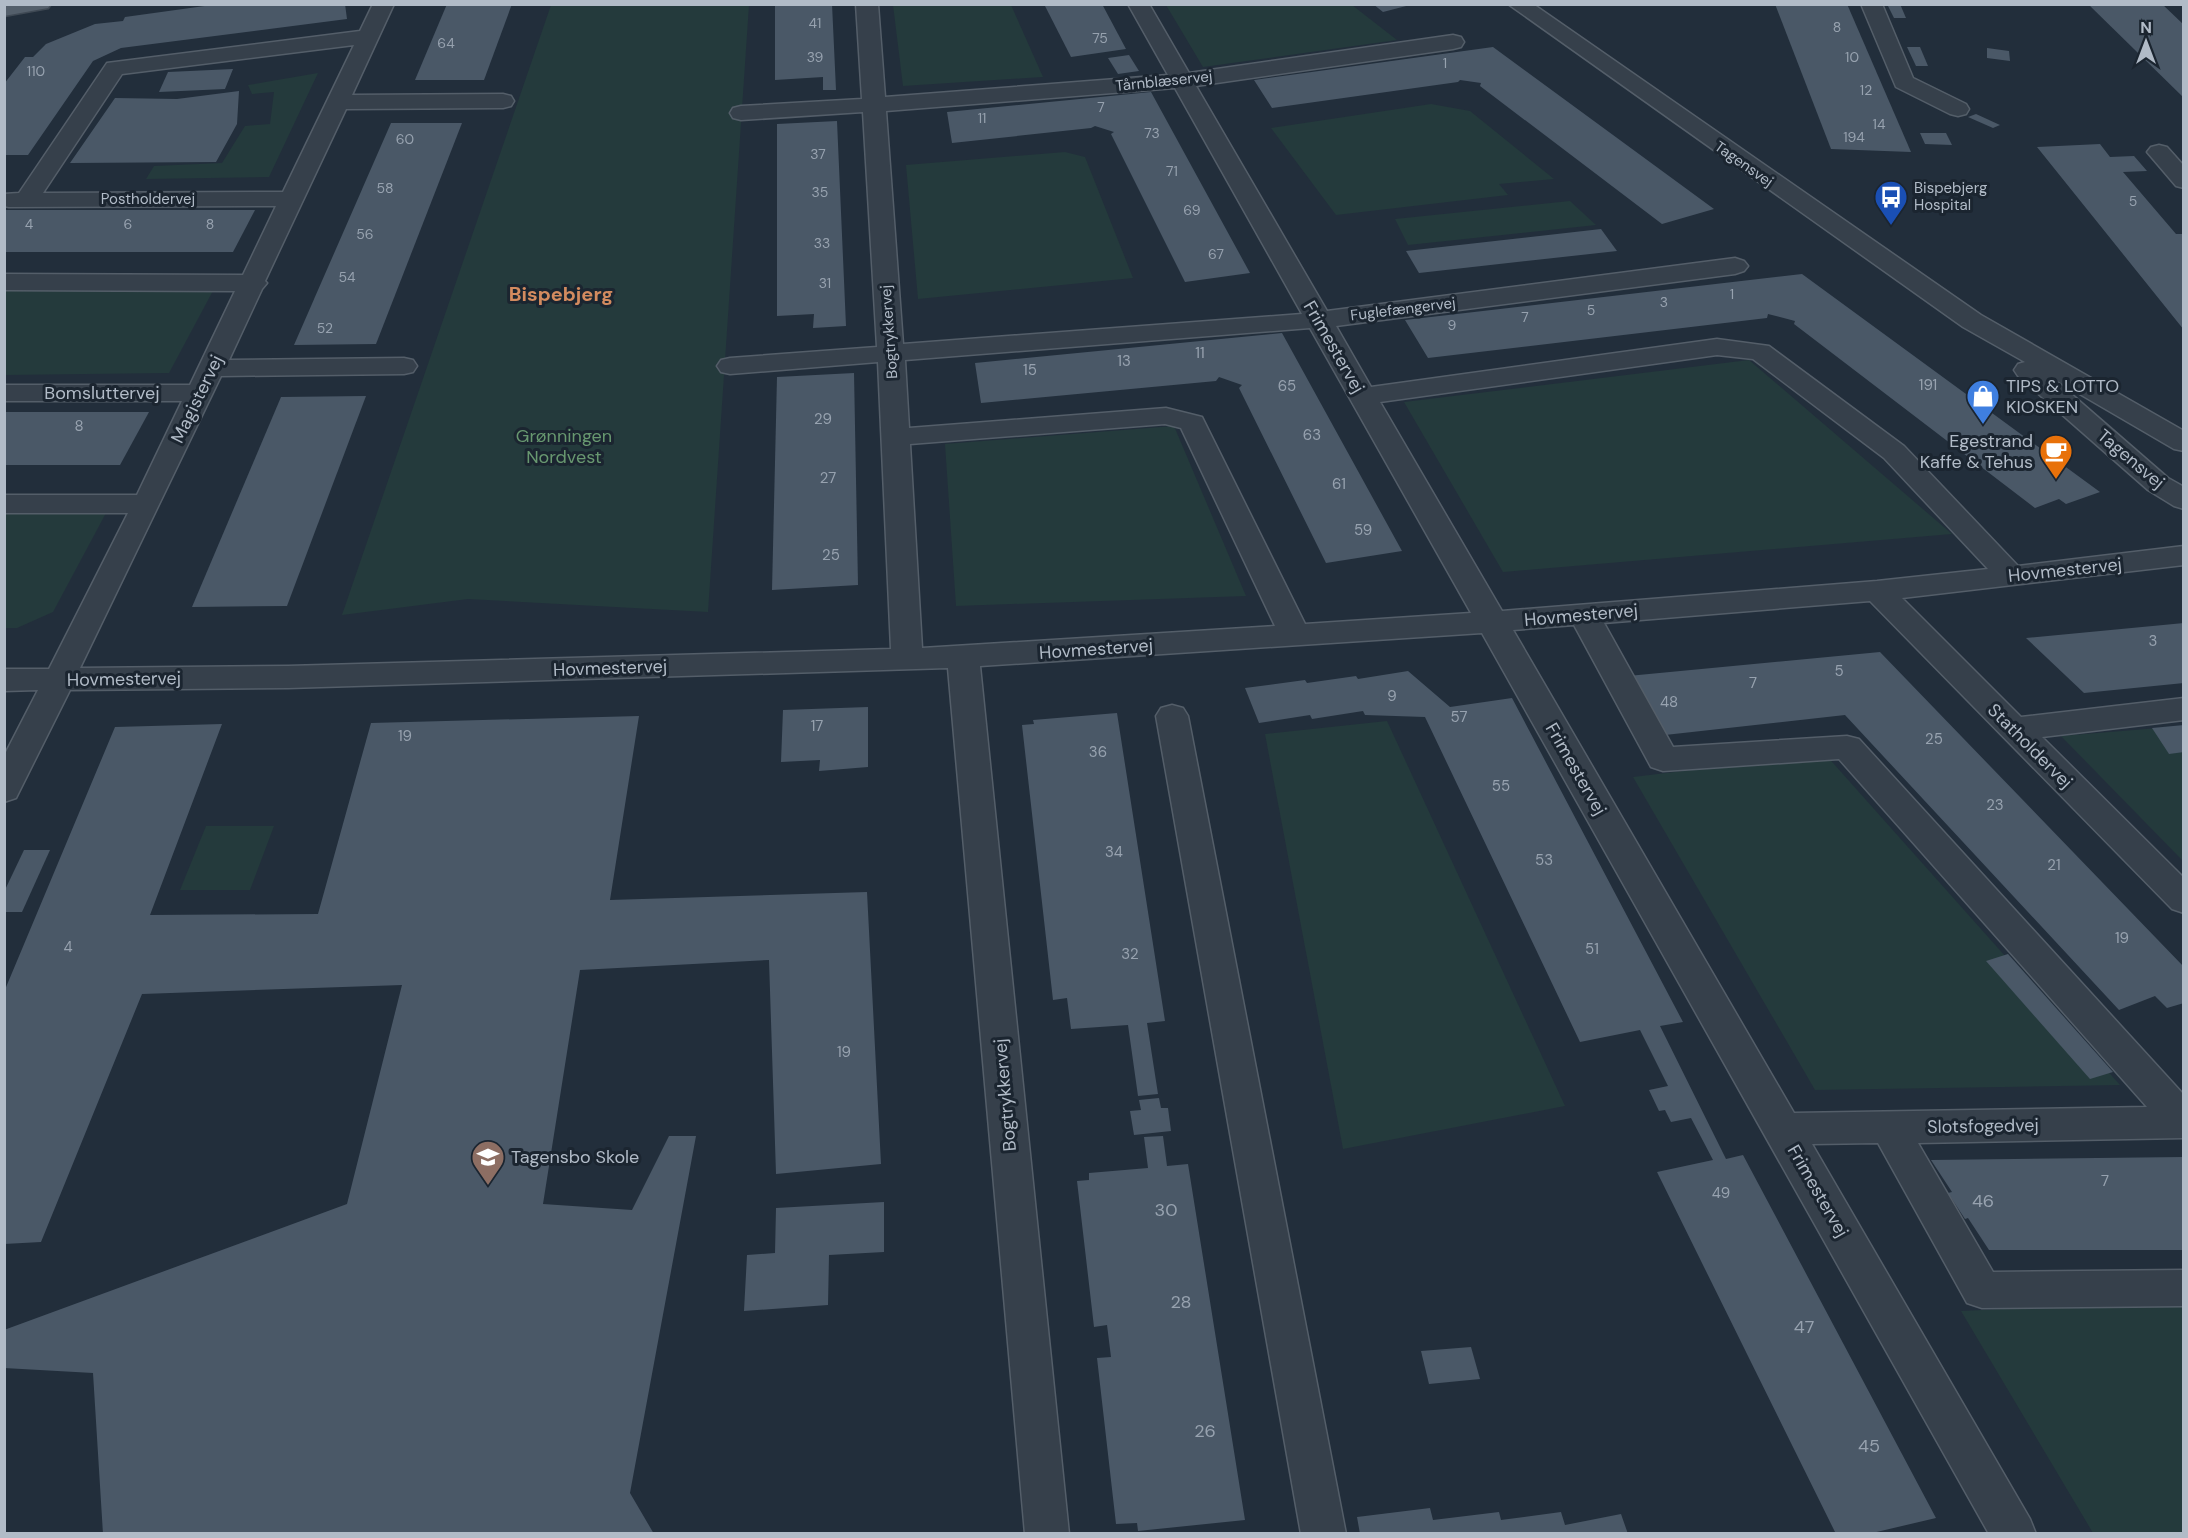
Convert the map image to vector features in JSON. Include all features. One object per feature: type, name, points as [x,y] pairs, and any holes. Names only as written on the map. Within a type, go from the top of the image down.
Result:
[{"type":"main road","points":[[5,7],[41,4]]},
{"type":"street","name":"Magistervej","points":[[4,790],[254,283],[291,199],[384,4]]},
{"type":"street","name":"Bogtrykkervej","points":[[867,4],[891,356],[907,659]]},
{"type":"street","name":"Frimestervej","points":[[1138,4],[2014,1533]]},
{"type":"street","points":[[1871,4],[1904,82],[1958,109]]},
{"type":"street","name":"Tagensvej","points":[[1522,5],[1972,321],[2184,443]]},
{"type":"street","points":[[15,200],[115,68],[367,37]]},
{"type":"street","name":"Tårnblæservej","points":[[741,113],[1182,81],[1453,42]]},
{"type":"street","points":[[337,102],[503,101]]},
{"type":"street","points":[[2159,152],[2184,181]]},
{"type":"street","name":"Postholdervej","points":[[15,200],[291,199]]},
{"type":"street","name":"Fuglefængervej","points":[[730,366],[891,356],[1319,320],[1735,266]]},
{"type":"street","points":[[4,282],[254,283]]},
{"type":"street","name":"Tagensvej","points":[[1972,321],[2158,484],[2184,500]]},
{"type":"street","points":[[1363,396],[1717,348],[1760,352],[1894,452],[2011,576]]},
{"type":"street","name":"Bomsluttervej","points":[[4,393],[148,393],[206,380],[404,366]]},
{"type":"street","points":[[895,437],[1166,416],[1192,423],[1295,636]]},
{"type":"street","points":[[4,504],[147,504]]},
{"type":"street","name":"Hovmestervej","points":[[4,680],[288,677],[963,657],[1493,622],[1877,591],[2184,555]]},
{"type":"street","name":"Statholdervej","points":[[1877,591],[2184,900]]},
{"type":"street","points":[[1584,615],[1663,759],[1847,747],[2184,1122]]},
{"type":"street","name":"Bogtrykkervej","points":[[963,657],[1047,1533]]},
{"type":"street","points":[[2014,729],[2184,709]]},
{"type":"street","points":[[1172,716],[1324,1533]]},
{"type":"street","name":"Slotsfogedvej","points":[[1783,1129],[2184,1122]]},
{"type":"street","points":[[1889,1127],[1982,1290],[2184,1288]]},
{"type":"green space","name":"Grønningen Nordvest","points":[[551,5],[749,5],[708,612],[468,599],[342,615]]},
{"type":"green space","points":[[893,5],[1011,5],[1043,77],[903,86]]},
{"type":"green space","points":[[1166,5],[1352,5],[1397,40],[1203,67]]},
{"type":"green space","points":[[318,73],[269,177],[146,179],[154,166],[222,163],[245,126],[270,124],[274,92],[252,94],[248,85]]},
{"type":"green space","points":[[1431,104],[1470,111],[1554,179],[1499,184],[1508,195],[1336,215],[1271,128]]},
{"type":"green space","points":[[1065,152],[1085,157],[1133,278],[918,299],[906,165]]},
{"type":"green space","points":[[1570,201],[1596,225],[1408,245],[1395,219]]},
{"type":"green space","points":[[4,287],[215,287],[169,373],[5,375]]},
{"type":"green space","points":[[1749,360],[1952,534],[1503,572],[1404,402]]},
{"type":"green space","points":[[1174,426],[1246,596],[956,606],[945,444]]},
{"type":"green space","points":[[106,513],[53,612],[17,628],[5,628],[5,514]]},
{"type":"green space","points":[[1387,721],[1565,1106],[1343,1149],[1265,734]]},
{"type":"green space","points":[[2183,726],[2183,861],[2061,736]]},
{"type":"green space","points":[[1825,754],[2120,1085],[1815,1090],[1633,777]]},
{"type":"green space","points":[[206,826],[274,826],[250,890],[180,890]]},
{"type":"green space","points":[[2183,1300],[2183,1533],[2093,1533],[1961,1311]]},
{"type":"building","points":[[219,4],[345,4],[347,19],[121,48],[93,61],[28,155],[4,155],[4,84],[25,57],[33,57],[46,44],[95,24],[123,21],[125,17]]},
{"type":"building","points":[[447,4],[512,4],[484,80],[415,80]]},
{"type":"building","points":[[775,4],[832,4],[836,90],[823,90],[823,77],[775,80]]},
{"type":"building","points":[[1044,4],[1102,4],[1126,49],[1071,57]]},
{"type":"building","points":[[1373,4],[1410,4],[1410,5],[1383,12]]},
{"type":"building","points":[[1775,4],[1847,4],[1911,152],[1831,149]]},
{"type":"building","points":[[1887,4],[1900,4],[1906,18],[1894,18]]},
{"type":"building","points":[[2088,4],[2162,4],[2184,25],[2184,98]]},
{"type":"building","points":[[1493,47],[1714,209],[1662,224],[1480,86],[1481,83],[1460,80],[1272,108],[1254,80]]},
{"type":"building","points":[[1907,47],[1920,47],[1928,66],[1916,66]]},
{"type":"building","points":[[1987,48],[2009,51],[2010,61],[1987,58]]},
{"type":"building","points":[[1129,55],[1139,71],[1118,74],[1108,58]]},
{"type":"building","points":[[233,69],[225,89],[159,92],[168,72]]},
{"type":"building","points":[[239,91],[237,124],[216,162],[70,163],[115,98],[177,99]]},
{"type":"building","points":[[1151,92],[1250,273],[1185,282],[1111,134],[1114,132],[1095,126],[952,143],[947,112]]},
{"type":"building","points":[[1976,114],[2000,125],[1993,128],[1968,117]]},
{"type":"building","points":[[837,121],[846,326],[813,328],[814,314],[777,316],[777,124]]},
{"type":"building","points":[[391,123],[462,123],[376,344],[294,345]]},
{"type":"building","points":[[1920,133],[1946,133],[1952,145],[1925,144]]},
{"type":"building","points":[[2100,144],[2110,157],[2134,156],[2147,171],[2123,172],[2176,234],[2184,234],[2184,330],[2037,147]]},
{"type":"building","points":[[4,210],[255,210],[233,252],[4,252]]},
{"type":"building","points":[[1601,229],[1617,251],[1419,273],[1406,251]]},
{"type":"building","points":[[1802,274],[2100,492],[2066,504],[2059,499],[2035,508],[1794,324],[1795,321],[1768,314],[1767,318],[1428,358],[1405,320]]},
{"type":"building","points":[[1282,333],[1402,551],[1326,563],[1239,388],[1242,385],[1219,377],[1216,381],[981,403],[975,363]]},
{"type":"building","points":[[854,373],[858,585],[772,590],[777,377]]},
{"type":"building","points":[[366,396],[287,606],[192,607],[281,397]]},
{"type":"building","points":[[4,412],[149,412],[120,465],[4,465]]},
{"type":"building","points":[[2184,623],[2184,683],[2084,693],[2026,638]]},
{"type":"building","points":[[1880,652],[2184,967],[2184,1003],[2167,1008],[2155,996],[2119,1010],[1845,715],[1665,735],[1628,676]]},
{"type":"building","points":[[1408,671],[1450,707],[1512,698],[1683,1022],[1660,1026],[1726,1159],[1743,1155],[1936,1518],[1868,1534],[1836,1534],[1657,1172],[1713,1160],[1691,1118],[1671,1122],[1665,1110],[1659,1111],[1649,1090],[1668,1086],[1640,1030],[1580,1042],[1425,717],[1365,715],[1363,711],[1312,719],[1310,715],[1259,723],[1245,688],[1305,680],[1307,683],[1356,676],[1358,679]]},
{"type":"building","points":[[868,707],[868,767],[819,771],[820,760],[781,762],[783,710]]},
{"type":"building","points":[[1117,713],[1165,1021],[1147,1023],[1158,1094],[1138,1096],[1128,1025],[1071,1029],[1067,998],[1053,1000],[1022,725],[1034,724],[1033,720]]},
{"type":"building","points":[[639,716],[610,900],[867,892],[881,1164],[776,1174],[769,960],[580,970],[543,1204],[632,1210],[669,1136],[696,1136],[630,1493],[654,1534],[103,1534],[93,1373],[4,1368],[4,1330],[347,1204],[402,985],[142,994],[41,1242],[4,1244],[4,992],[115,727],[222,724],[150,915],[318,914],[371,723]]},
{"type":"building","points":[[2184,725],[2184,752],[2169,754],[2152,728]]},
{"type":"building","points":[[24,850],[50,850],[22,912],[4,912],[4,892]]},
{"type":"building","points":[[2008,954],[2113,1072],[2090,1079],[1986,961]]},
{"type":"building","points":[[1159,1098],[1161,1108],[1168,1108],[1171,1131],[1134,1135],[1130,1111],[1141,1110],[1139,1100]]},
{"type":"building","points":[[1163,1136],[1167,1166],[1188,1164],[1245,1520],[1138,1531],[1137,1523],[1116,1524],[1097,1358],[1111,1357],[1107,1325],[1094,1327],[1077,1181],[1089,1180],[1089,1173],[1148,1168],[1144,1137]]},
{"type":"building","points":[[2184,1157],[2184,1250],[1989,1250],[1948,1193],[1952,1192],[1931,1160]]},
{"type":"building","points":[[884,1202],[884,1252],[829,1255],[828,1305],[744,1311],[747,1255],[775,1253],[776,1208]]},
{"type":"building","points":[[1471,1347],[1480,1379],[1429,1384],[1421,1351]]},
{"type":"building","points":[[1430,1508],[1433,1520],[1499,1512],[1501,1520],[1561,1512],[1565,1525],[1621,1514],[1628,1534],[1360,1534],[1357,1517]]},
{"type":"place","name":"Bispebjerg Hospital","points":[[1891,226]]},
{"type":"place","name":"TIPS & LOTTO KIOSKEN","points":[[1983,425]]},
{"type":"place","name":"Egestrand Kaffe & Tehus","points":[[2056,480]]},
{"type":"place","name":"Tagensbo Skole","points":[[488,1186]]},
{"type":"district","name":"Bispebjerg","points":[[561,294]]}]
